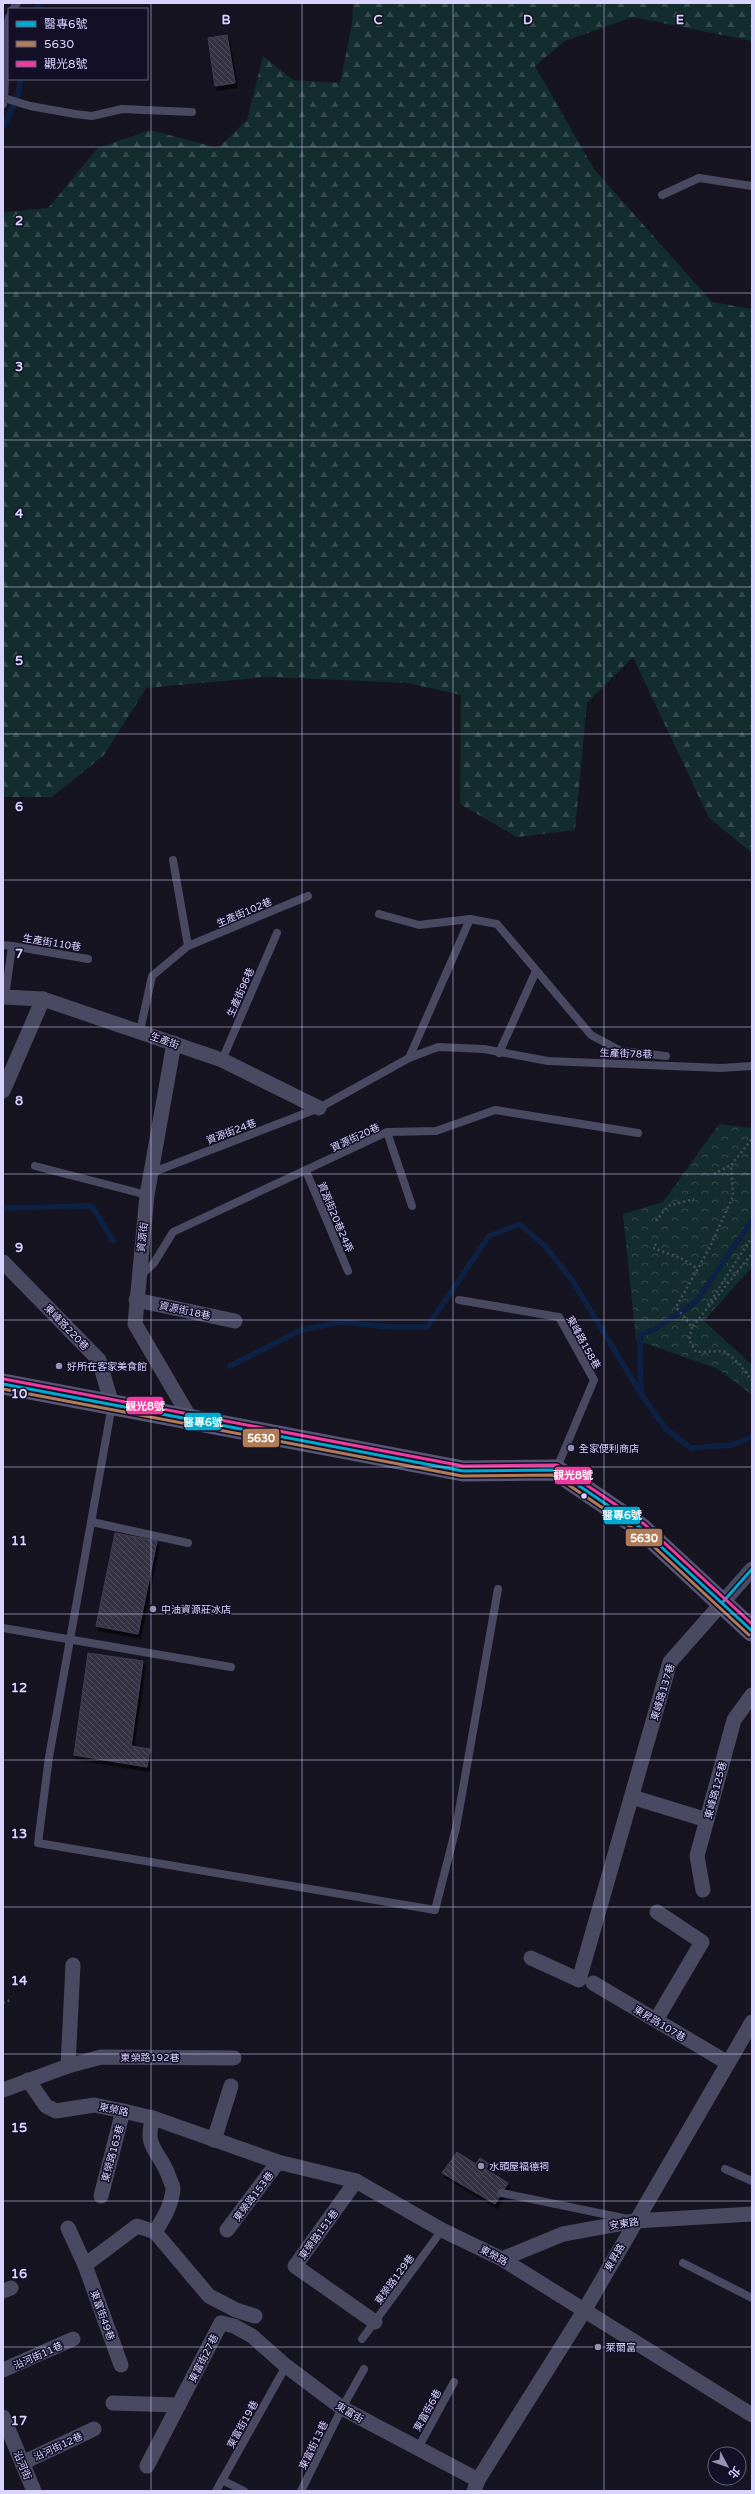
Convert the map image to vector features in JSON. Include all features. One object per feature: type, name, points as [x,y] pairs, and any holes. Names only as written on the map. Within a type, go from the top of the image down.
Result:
[{"type":"main road","points":[[3,1384],[190,1418],[463,1471],[556,1470],[641,1528],[752,1631]]},
{"type":"street","name":"生產街","points":[[4,997],[43,999],[140,1031],[222,1060],[319,1108]]},
{"type":"street","points":[[3,1091],[43,999]]},
{"type":"street","name":"資源街","points":[[174,1043],[147,1195],[134,1324],[190,1418]]},
{"type":"street","name":"東峰路220巷","points":[[3,1262],[99,1360],[112,1405]]},
{"type":"street","name":"資源街18巷","points":[[136,1300],[235,1321]]},
{"type":"street","name":"東峰路137巷","points":[[586,1981],[632,1797],[670,1662],[752,1569]]},
{"type":"street","name":"東峰路125巷","points":[[703,1890],[697,1856],[734,1720],[752,1695]]},
{"type":"street","points":[[632,1797],[707,1820]]},
{"type":"street","points":[[656,2020],[702,1942],[657,1912]]},
{"type":"street","name":"東昇路107巷","points":[[531,1958],[586,1981],[656,2020],[728,2063]]},
{"type":"street","points":[[68,2066],[73,1964]]},
{"type":"street","name":"東昇路","points":[[476,2486],[584,2311],[635,2220],[752,2022]]},
{"type":"street","name":"東榮路192巷","points":[[28,2080],[68,2066],[101,2057],[234,2058]]},
{"type":"street","points":[[3,2090],[28,2080]]},
{"type":"street","name":"東榮路","points":[[28,2080],[46,2106],[56,2111],[94,2105],[123,2110],[153,2118],[278,2162],[356,2181],[442,2230],[502,2259],[752,2415]]},
{"type":"street","points":[[214,2140],[231,2086]]},
{"type":"street","name":"東榮路163巷","points":[[101,2196],[123,2110]]},
{"type":"street","points":[[153,2118],[149,2132],[151,2146],[164,2163],[173,2188],[168,2211],[155,2232]]},
{"type":"street","name":"東榮路153巷","points":[[227,2230],[278,2162]]},
{"type":"street","name":"東榮路151巷","points":[[356,2181],[295,2266],[375,2322]]},
{"type":"street","name":"安東路","points":[[502,2259],[563,2234],[635,2220],[752,2214]]},
{"type":"street","points":[[84,2265],[137,2226],[155,2232],[209,2296],[236,2310],[255,2316]]},
{"type":"street","name":"東富街49巷","points":[[68,2228],[84,2265],[121,2364]]},
{"type":"street","name":"東富街27巷","points":[[147,2466],[221,2323],[234,2326]]},
{"type":"street","name":"東富街","points":[[234,2326],[252,2336],[286,2366],[342,2408],[418,2448],[476,2486]]},
{"type":"street","name":"沿河街11巷","points":[[3,2370],[73,2340]]},
{"type":"street","points":[[113,2403],[179,2405]]},
{"type":"street","name":"沿河街","points":[[3,2417],[34,2491]]},
{"type":"street","name":"沿河街12巷","points":[[22,2463],[94,2429]]},
{"type":"lane","points":[[8,25],[3,65],[4,101],[92,116],[122,109],[192,112]]},
{"type":"lane","points":[[662,195],[699,178],[752,186]]},
{"type":"lane","points":[[173,860],[188,946]]},
{"type":"lane","name":"生產街102巷","points":[[140,1031],[152,976],[188,946],[308,896]]},
{"type":"lane","name":"生產街78巷","points":[[378,914],[419,925],[470,919],[497,924],[591,1035],[621,1051],[666,1056]]},
{"type":"lane","points":[[409,1058],[470,919]]},
{"type":"lane","name":"生產街96巷","points":[[222,1060],[277,933]]},
{"type":"lane","name":"生產街110巷","points":[[3,944],[88,958]]},
{"type":"lane","name":"生產街110巷","points":[[4,997],[12,946]]},
{"type":"lane","points":[[499,1053],[536,971]]},
{"type":"lane","name":"生產街78巷","points":[[319,1108],[409,1058],[438,1047],[484,1049],[548,1061],[721,1068],[752,1066]]},
{"type":"lane","name":"資源街24巷","points":[[151,1173],[319,1108]]},
{"type":"lane","name":"資源街20巷","points":[[138,1277],[154,1263],[173,1232],[387,1132],[436,1131],[495,1110],[638,1133]]},
{"type":"lane","points":[[387,1132],[412,1206]]},
{"type":"lane","points":[[35,1166],[147,1195]]},
{"type":"lane","name":"資源街20巷24弄","points":[[306,1171],[348,1272]]},
{"type":"lane","name":"東峰路158巷","points":[[458,1300],[559,1317],[594,1380],[556,1470]]},
{"type":"lane","points":[[112,1405],[49,1758],[38,1843],[435,1910],[456,1828],[498,1589]]},
{"type":"lane","points":[[92,1522],[188,1543]]},
{"type":"lane","points":[[3,1628],[231,1667]]},
{"type":"lane","points":[[726,2169],[752,2181]]},
{"type":"lane","points":[[502,2193],[600,2211],[635,2220]]},
{"type":"lane","name":"東榮路129巷","points":[[362,2339],[442,2230]]},
{"type":"lane","points":[[683,2263],[752,2298]]},
{"type":"lane","name":"東富街19巷","points":[[216,2491],[286,2366]]},
{"type":"lane","name":"東富街13巷","points":[[301,2491],[342,2408],[364,2369]]},
{"type":"lane","name":"東富街6巷","points":[[418,2448],[454,2382]]},
{"type":"lane","points":[[222,2480],[244,2491]]},
{"type":"path","points":[[714,1174],[731,1165],[752,1139]]},
{"type":"path","points":[[692,1327],[676,1307],[698,1269],[733,1196],[731,1165]]},
{"type":"path","points":[[656,1221],[668,1206],[694,1199]]},
{"type":"path","points":[[752,1237],[692,1327],[689,1340],[696,1352],[724,1351],[739,1363],[752,1381]]},
{"type":"path","points":[[656,1244],[653,1248],[683,1259],[698,1269]]},
{"type":"path","points":[[692,1327],[751,1255]]},
{"type":"path","points":[[3,2003],[10,2000]]},
{"type":"green space","points":[[353,3],[752,3],[752,41],[633,17],[565,41],[535,66],[594,169],[712,302],[752,309],[752,853],[709,818],[633,657],[587,703],[575,830],[517,837],[460,804],[461,695],[408,683],[267,677],[146,688],[104,755],[52,797],[3,797],[3,212],[48,208],[98,148],[150,130],[218,148],[247,120],[263,56],[293,80],[340,83],[352,24]]},
{"type":"green space","points":[[719,1124],[752,1128],[752,1267],[704,1321],[752,1365],[752,1395],[718,1369],[636,1340],[623,1214],[663,1202]]},
{"type":"building","points":[[227,35],[235,83],[215,86],[208,38]]},
{"type":"building","points":[[115,1533],[157,1541],[138,1634],[96,1626]]},
{"type":"building","points":[[88,1653],[143,1661],[131,1746],[150,1749],[147,1767],[74,1755]]},
{"type":"building","points":[[457,2152],[476,2164],[472,2170],[481,2176],[486,2169],[508,2183],[495,2204],[442,2173]]},
{"type":"building","name":"水頭屋福德祠","points":[[480,2158],[489,2164],[481,2176],[472,2170]]},
{"type":"waterway","points":[[37,8],[39,3]]},
{"type":"waterway","points":[[3,127],[17,98],[21,80]]},
{"type":"waterway","points":[[3,1208],[92,1206],[113,1241]]},
{"type":"waterway","points":[[641,1393],[640,1335],[653,1330],[696,1302],[752,1220]]},
{"type":"waterway","points":[[230,1366],[301,1330],[341,1322],[391,1327],[427,1327],[489,1236],[519,1224],[545,1246],[572,1280],[641,1394],[666,1429],[691,1448],[732,1445],[752,1437]]},
{"type":"transit line","name":"觀光8號","points":[[4,1379],[463,1466],[557,1465],[644,1524],[752,1624]]},
{"type":"transit line","name":"醫專6號","points":[[3,1384],[463,1471],[556,1470],[641,1528],[752,1631]]},
{"type":"transit line","name":"5630","points":[[3,1389],[462,1476],[554,1475],[638,1532],[749,1635]]},
{"type":"transit line","name":"醫專6號","points":[[722,1603],[752,1569]]},
{"type":"place","name":"好所在客家美食館","points":[[59,1366]]},
{"type":"place","name":"全家便利商店","points":[[571,1448]]},
{"type":"place","name":"中油資源莊冰店","points":[[153,1609]]},
{"type":"place","name":"水頭屋福德祠","points":[[481,2166]]},
{"type":"place","name":"萊爾富","points":[[598,2347]]}]
